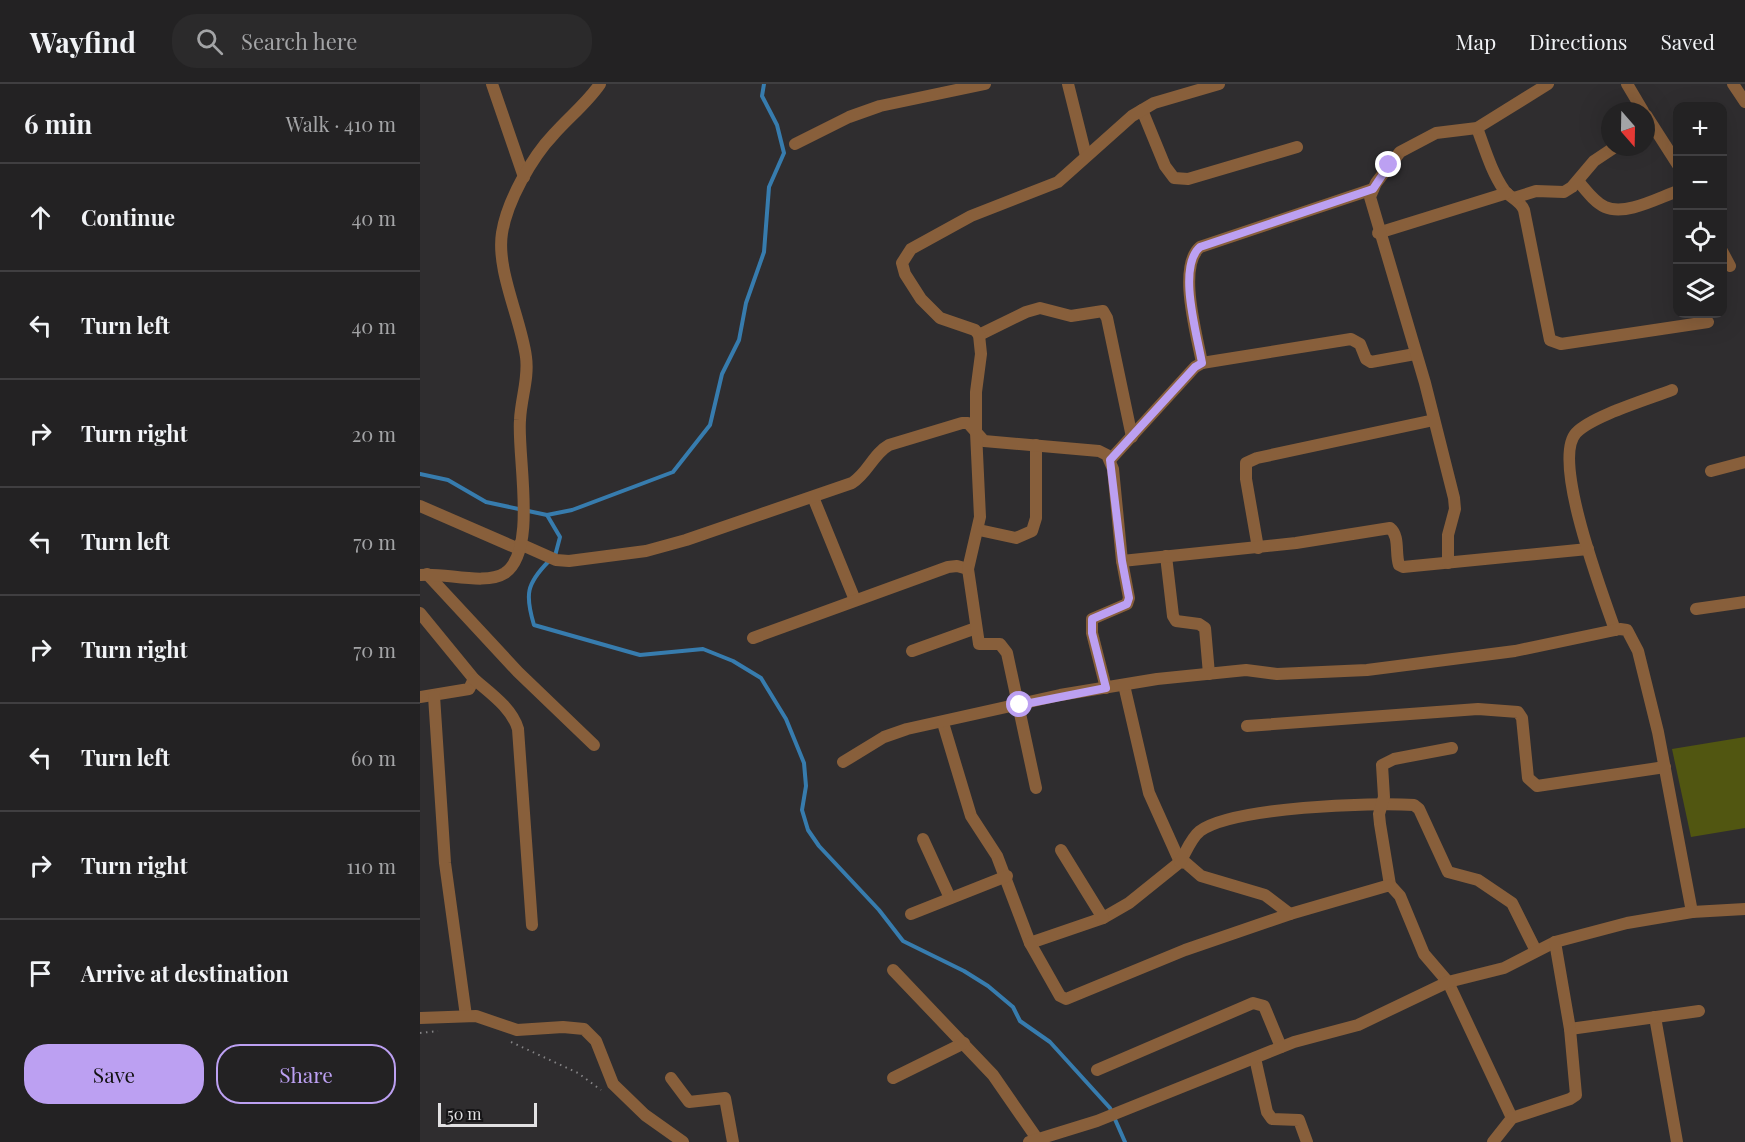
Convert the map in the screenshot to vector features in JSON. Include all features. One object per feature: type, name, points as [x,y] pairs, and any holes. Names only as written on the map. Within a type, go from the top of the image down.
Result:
[{"type":"street","points":[[492,84],[524,177]]},
{"type":"street","points":[[424,575],[495,578],[510,568],[520,547],[523,531],[523,497],[519,421],[526,377],[526,358],[500,245],[502,230],[524,177],[552,135],[600,84]]},
{"type":"street","points":[[795,144],[849,117],[880,106],[985,84]]},
{"type":"street","points":[[1068,84],[1086,156]]},
{"type":"street","points":[[1036,788],[1020,705],[1003,646],[997,643],[980,645],[968,570],[979,530],[976,392],[981,354],[979,335],[975,330],[940,318],[921,299],[902,268],[906,255],[911,249],[971,216],[1058,182],[1142,110],[1171,96],[1219,84]]},
{"type":"street","points":[[1448,563],[1448,535],[1455,509],[1434,420],[1370,205],[1373,189],[1400,152],[1412,144],[1436,133],[1477,128],[1548,84]]},
{"type":"street","points":[[1627,84],[1638,102]]},
{"type":"street","points":[[1733,84],[1745,102]]},
{"type":"street","points":[[1142,110],[1165,166],[1174,178],[1188,179],[1297,147]]},
{"type":"street","points":[[1477,128],[1494,173],[1510,196],[1521,203],[1524,210],[1550,340],[1561,344],[1708,322]]},
{"type":"street","points":[[1655,134],[1673,159]]},
{"type":"street","points":[[1378,233],[1510,196],[1536,192],[1564,192],[1602,156]]},
{"type":"street","points":[[1578,180],[1596,200],[1614,209],[1637,206],[1673,192]]},
{"type":"street","points":[[1202,363],[1191,302],[1190,261],[1193,253],[1200,247],[1373,189]]},
{"type":"street","points":[[1727,260],[1730,266]]},
{"type":"street","points":[[979,335],[1026,312],[1040,308],[1071,316],[1103,311],[1107,318],[1132,437]]},
{"type":"street","points":[[1110,460],[1195,367],[1202,363],[1351,339],[1360,344],[1366,359],[1371,362],[1415,354]]},
{"type":"street","points":[[1616,630],[1588,549],[1569,469],[1571,439],[1587,424],[1672,390]]},
{"type":"street","points":[[1258,548],[1246,463],[1257,458],[1434,420]]},
{"type":"street","points":[[420,506],[556,560],[582,561],[646,550],[686,540],[813,497],[858,479],[879,451],[898,441],[962,423],[968,423],[984,441],[1099,451],[1107,455],[1110,460],[1122,561],[1129,598],[1127,604],[1096,615],[1091,626],[1106,688]]},
{"type":"street","points":[[979,530],[1017,538],[1032,531],[1036,518],[1036,445]]},
{"type":"street","points":[[1712,471],[1745,462]]},
{"type":"street","points":[[813,497],[855,600]]},
{"type":"street","points":[[1122,561],[1258,548],[1390,528],[1396,537],[1399,565],[1415,567],[1588,549]]},
{"type":"street","points":[[1166,556],[1173,616],[1176,621],[1199,624],[1205,628],[1209,674]]},
{"type":"street","points":[[753,638],[948,567],[957,566],[968,570]]},
{"type":"street","points":[[424,575],[518,672],[594,745]]},
{"type":"street","points":[[1696,609],[1745,602]]},
{"type":"street","points":[[420,613],[474,679],[502,704],[518,729],[532,925]]},
{"type":"street","points":[[912,651],[976,628]]},
{"type":"street","points":[[843,762],[894,732],[1106,688],[1254,670],[1277,674],[1311,674],[1367,670],[1515,651],[1616,630],[1627,630],[1632,636],[1665,767],[1692,912]]},
{"type":"street","points":[[420,697],[469,689],[474,679]]},
{"type":"street","points":[[1124,685],[1149,793],[1180,862]]},
{"type":"street","points":[[434,696],[446,863],[466,1016]]},
{"type":"street","points":[[1246,726],[1478,709],[1512,710],[1518,712],[1522,718],[1528,778],[1531,784],[1544,785],[1665,767]]},
{"type":"street","points":[[943,723],[971,816],[997,856],[1030,943],[1060,996],[1066,999],[1185,950],[1290,914],[1390,885]]},
{"type":"street","points":[[1452,748],[1385,762],[1382,765],[1383,805],[1380,824],[1390,885],[1400,896],[1418,944],[1448,982],[1512,1118]]},
{"type":"street","points":[[1030,943],[1103,918],[1129,903],[1180,862],[1194,836],[1211,825],[1265,813],[1366,803],[1414,805],[1419,809],[1448,872],[1478,880],[1512,903],[1536,951]]},
{"type":"street","points":[[923,839],[950,898]]},
{"type":"street","points":[[1060,850],[1103,918]]},
{"type":"street","points":[[1180,862],[1186,863],[1201,876],[1265,895],[1290,914]]},
{"type":"street","points":[[911,914],[1006,876]]},
{"type":"street","points":[[893,970],[964,1043],[998,1082],[1033,1141],[1059,1138],[1281,1047],[1358,1025],[1448,982],[1487,975],[1555,942],[1627,923],[1692,912],[1745,909]]},
{"type":"street","points":[[1493,1142],[1512,1118],[1576,1095],[1570,1029],[1555,942]]},
{"type":"street","points":[[1097,1070],[1252,1003],[1264,1006],[1281,1047]]},
{"type":"street","points":[[1570,1029],[1699,1011]]},
{"type":"street","points":[[420,1018],[466,1016],[484,1018],[517,1030],[563,1027],[589,1032],[596,1041],[614,1084],[645,1115],[683,1142]]},
{"type":"street","points":[[1655,1017],[1677,1142]]},
{"type":"street","points":[[893,1078],[964,1043]]},
{"type":"street","points":[[1256,1058],[1267,1112],[1272,1119],[1299,1120],[1307,1142]]},
{"type":"street","points":[[671,1078],[689,1102],[725,1098],[733,1142]]},
{"type":"path","points":[[420,1033],[442,1031]]},
{"type":"path","points":[[509,1041],[578,1073],[603,1092]]},
{"type":"green space","points":[[1745,737],[1745,828],[1691,837],[1672,749]]},
{"type":"waterway","points":[[420,474],[448,480],[486,502],[547,515],[572,510],[673,472],[710,425],[722,374],[739,340],[746,303],[764,252],[769,187],[784,153],[777,125],[762,96],[764,84]]},
{"type":"waterway","points":[[547,515],[560,537],[555,556]]},
{"type":"waterway","points":[[549,561],[536,576],[530,590],[529,606],[534,625],[640,655],[703,649],[733,661],[761,678],[786,719],[804,763],[806,786],[802,810],[808,830],[819,846],[879,910],[903,941],[964,971],[988,986],[1013,1007],[1020,1021],[1050,1042],[1110,1108],[1125,1142]]},
{"type":"route","points":[[1020,705],[1060,695],[1106,688],[1095,648],[1092,619],[1096,615],[1127,604],[1129,598],[1122,561],[1113,469],[1110,460],[1195,367],[1202,363],[1191,302],[1190,261],[1193,253],[1200,247],[1373,189],[1389,165]]}]
